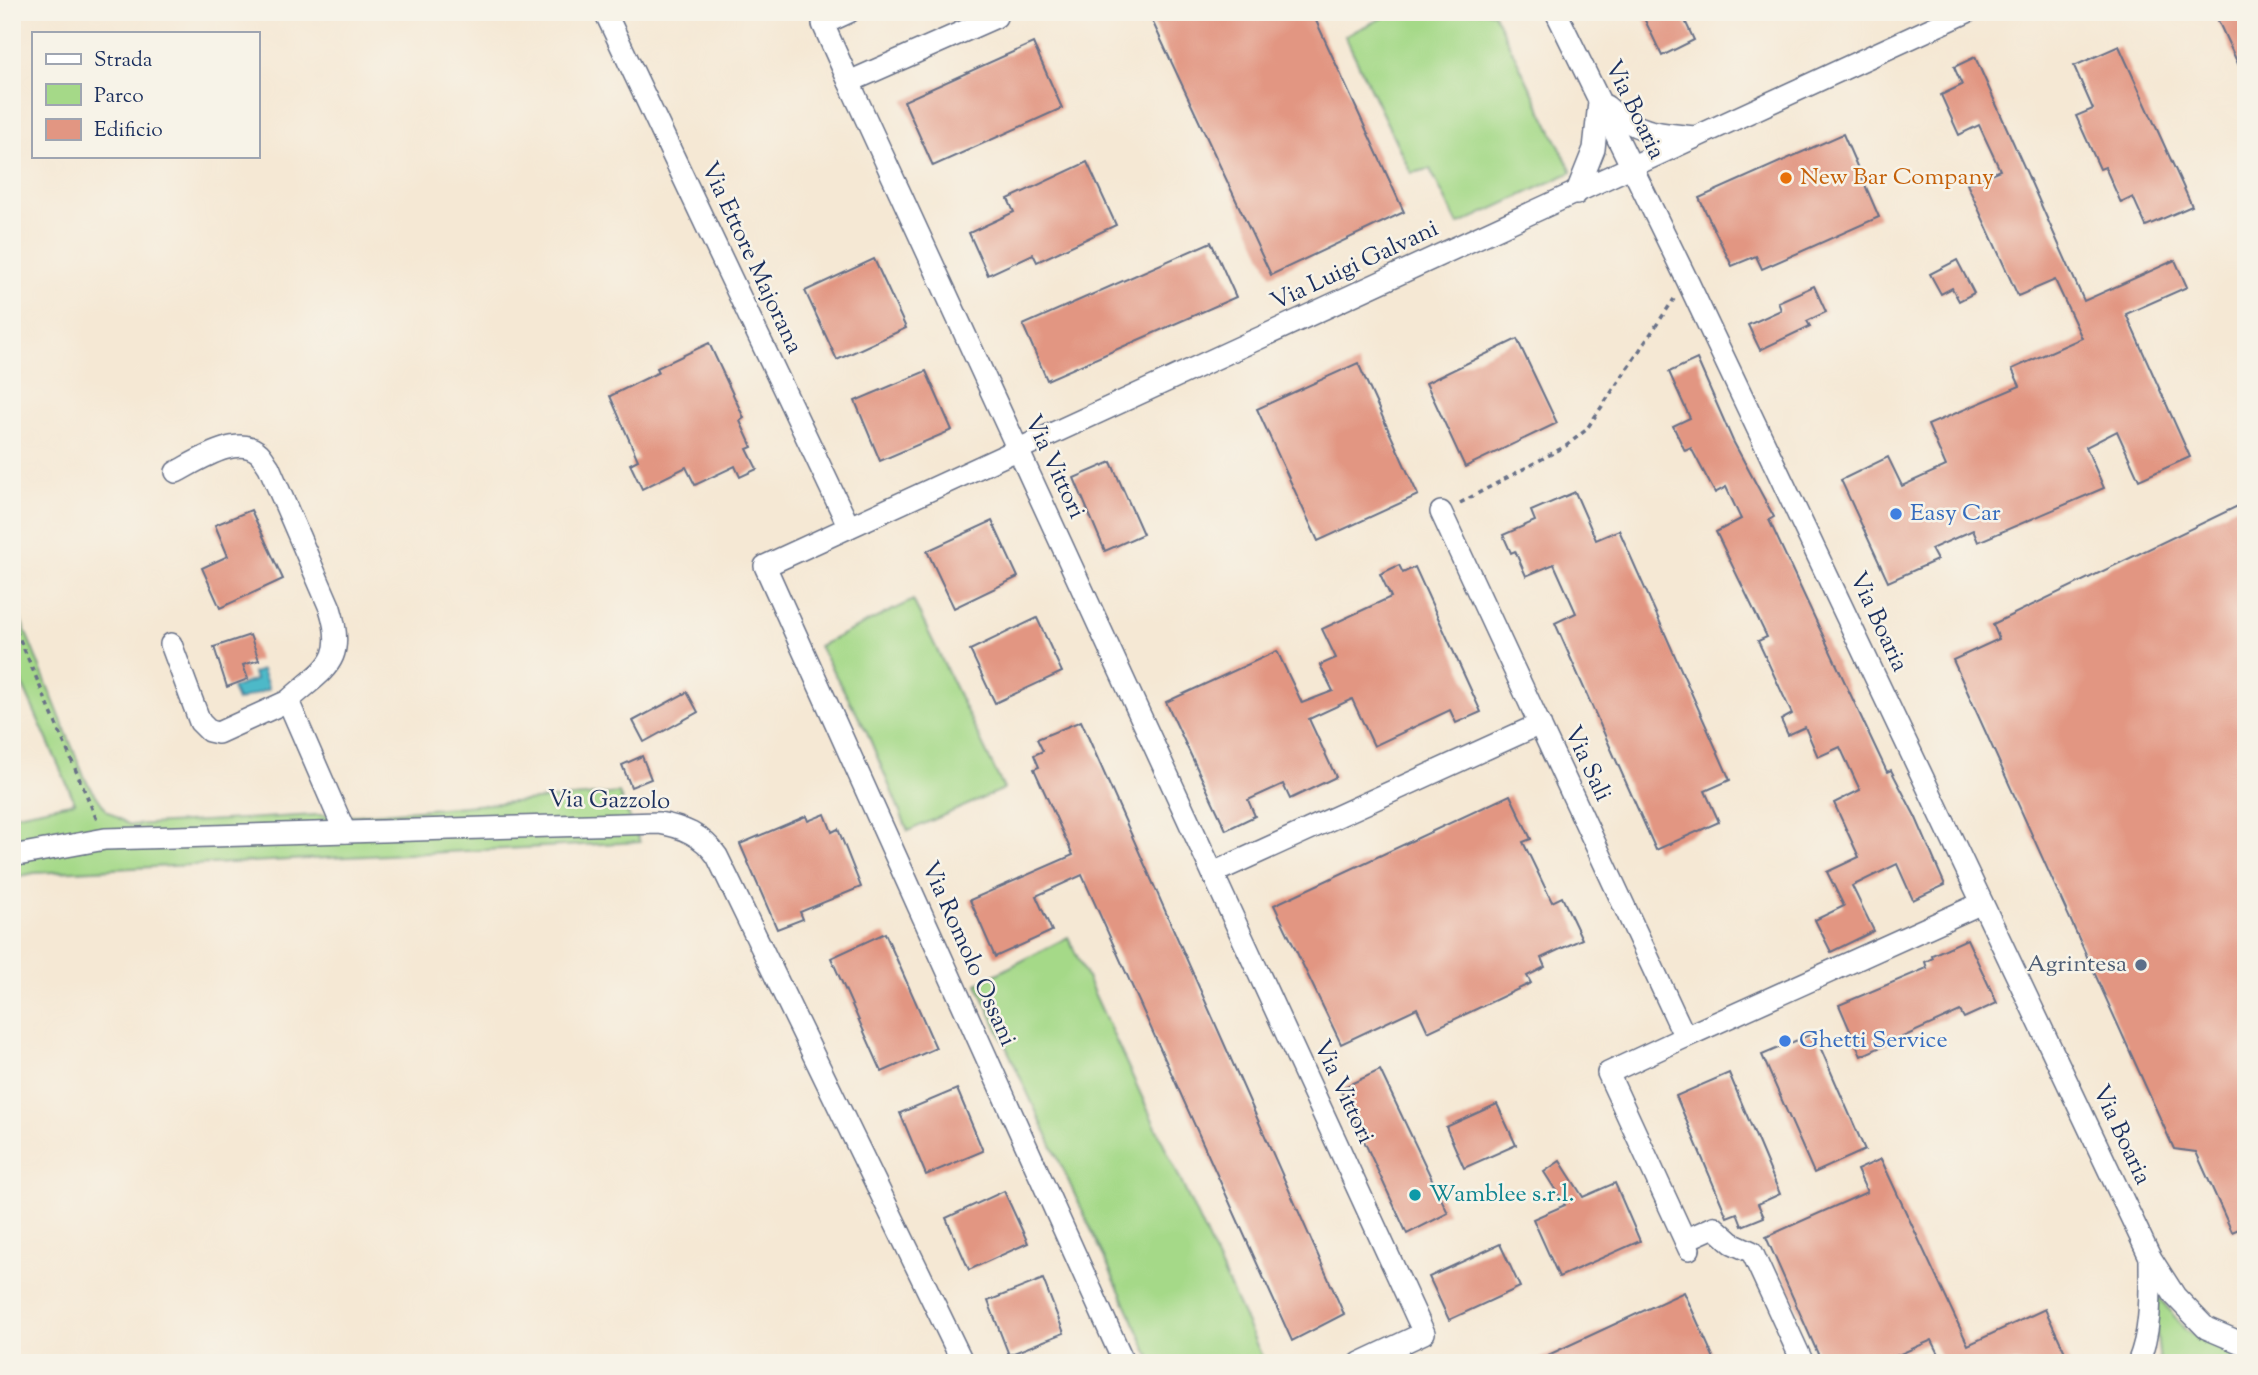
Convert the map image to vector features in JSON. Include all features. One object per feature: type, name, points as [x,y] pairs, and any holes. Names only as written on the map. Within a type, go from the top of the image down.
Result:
[{"type":"street","name":"Via Ettore Majorana","points":[[605,12],[849,527]]},
{"type":"street","name":"Via Vittori","points":[[849,12],[823,24],[1424,1333],[1360,1363]]},
{"type":"street","points":[[849,82],[996,17],[994,12]]},
{"type":"street","name":"Via Boaria","points":[[1556,12],[1687,280],[2150,1257],[2175,1296],[2206,1328],[2246,1345]]},
{"type":"street","name":"Via Luigi Galvani","points":[[765,566],[1576,194],[1958,14]]},
{"type":"street","points":[[1599,100],[1634,127],[1660,134],[1697,138]]},
{"type":"street","points":[[1576,194],[1594,149],[1599,100]]},
{"type":"street","points":[[171,644],[200,722],[209,731],[218,733],[288,701],[326,668],[337,651],[338,632],[269,467],[258,451],[231,446],[176,472]]},
{"type":"street","name":"Via Sali","points":[[1441,512],[1685,1037]]},
{"type":"street","name":"Via Romolo Ossani","points":[[765,566],[1124,1363]]},
{"type":"street","points":[[288,701],[345,832]]},
{"type":"street","points":[[1213,873],[1540,723]]},
{"type":"street","name":"Via Gazzolo","points":[[12,856],[105,839],[659,823],[687,830],[709,845],[717,856],[963,1363]]},
{"type":"street","points":[[1803,1363],[1752,1251],[1732,1243],[1714,1227],[1687,1244],[1608,1073],[1982,903]]},
{"type":"street","name":"Via Boaria","points":[[2145,1357],[2150,1257]]},
{"type":"path","points":[[1441,512],[1566,446],[1586,430],[1687,280]]},
{"type":"path","points":[[12,621],[105,839]]},
{"type":"green space","points":[[1394,12],[1493,12],[1572,172],[1458,225],[1430,169],[1411,173],[1345,36]]},
{"type":"green space","points":[[12,598],[85,779],[107,811],[130,825],[359,815],[619,793],[640,842],[34,873],[12,878],[12,815],[75,802],[12,661]]},
{"type":"green space","points":[[913,600],[1004,789],[908,831],[867,732],[819,646]]},
{"type":"green space","points":[[1068,937],[1265,1363],[1153,1363],[977,984]]},
{"type":"green space","points":[[2157,1295],[2187,1332],[2246,1356],[2246,1363],[2160,1363]]},
{"type":"water","points":[[262,670],[269,689],[237,701],[232,688],[255,680],[253,673]]},
{"type":"building","points":[[1148,12],[1312,12],[1404,212],[1271,275]]},
{"type":"building","points":[[1641,12],[1681,12],[1694,40],[1662,56]]},
{"type":"building","points":[[2214,12],[2246,12],[2246,81]]},
{"type":"building","points":[[1033,43],[1062,108],[933,166],[904,101]]},
{"type":"building","points":[[2119,46],[2192,206],[2146,226],[2133,197],[2121,203],[2105,167],[2100,169],[2076,116],[2093,109],[2074,66]]},
{"type":"building","points":[[1975,57],[2084,301],[2175,260],[2187,287],[2126,314],[2190,457],[2139,480],[2117,431],[2086,447],[2104,488],[1978,542],[1973,530],[1931,549],[1937,560],[1888,582],[1841,480],[1888,457],[1902,486],[1946,466],[1928,425],[2020,386],[2012,369],[2082,338],[2055,280],[2018,296],[1967,184],[2000,170],[1979,125],[1959,135],[1941,95],[1962,85],[1954,67]]},
{"type":"building","points":[[1843,134],[1879,217],[1762,269],[1756,256],[1732,266],[1699,198]]},
{"type":"building","points":[[1087,162],[1116,225],[1037,262],[1033,254],[988,275],[969,233],[1014,212],[1008,199]]},
{"type":"building","points":[[1211,242],[1236,297],[1047,380],[1023,325]]},
{"type":"building","points":[[874,259],[906,328],[837,360],[805,291]]},
{"type":"building","points":[[1957,260],[1974,293],[1959,301],[1952,288],[1941,294],[1930,274]]},
{"type":"building","points":[[1814,286],[1826,312],[1807,321],[1810,326],[1760,350],[1748,325],[1781,310],[1778,302]]},
{"type":"building","points":[[1517,339],[1557,423],[1465,467],[1426,383]]},
{"type":"building","points":[[709,343],[744,418],[740,421],[752,447],[747,449],[757,469],[740,477],[735,466],[695,485],[686,467],[642,489],[630,464],[638,460],[610,396],[659,372],[657,368]]},
{"type":"building","points":[[1697,359],[1733,441],[1774,517],[1769,520],[1887,772],[1891,770],[1916,818],[1945,885],[1913,900],[1897,864],[1852,886],[1874,931],[1831,952],[1815,920],[1844,906],[1827,872],[1859,857],[1834,803],[1860,790],[1840,747],[1818,757],[1805,727],[1788,735],[1781,720],[1792,714],[1758,641],[1767,637],[1716,532],[1741,519],[1726,487],[1715,493],[1691,448],[1685,451],[1673,426],[1690,418],[1669,372]]},
{"type":"building","points":[[1358,363],[1418,495],[1318,541],[1257,409]]},
{"type":"building","points":[[926,371],[952,430],[880,461],[855,401]]},
{"type":"building","points":[[1111,462],[1143,534],[1105,551],[1074,478]]},
{"type":"building","points":[[1575,492],[1596,540],[1619,530],[1730,780],[1705,791],[1719,822],[1656,850],[1555,623],[1576,613],[1554,564],[1526,576],[1515,551],[1511,553],[1503,535],[1535,521],[1531,511]]},
{"type":"building","name":"Agrintesa","points":[[2246,502],[2246,1226],[2232,1232],[2196,1152],[2174,1149],[1953,660],[1999,639],[1993,624]]},
{"type":"building","points":[[251,510],[283,579],[220,608],[202,568],[228,556],[215,525]]},
{"type":"building","points":[[992,521],[1018,577],[954,608],[927,551]]},
{"type":"building","points":[[1399,565],[1403,573],[1415,567],[1481,712],[1456,723],[1450,710],[1374,746],[1352,699],[1309,719],[1336,777],[1290,799],[1283,784],[1248,800],[1255,816],[1226,830],[1166,702],[1277,651],[1302,703],[1333,691],[1320,665],[1336,658],[1322,629],[1391,597],[1380,574]]},
{"type":"building","points":[[1037,618],[1062,672],[995,703],[970,650]]},
{"type":"building","points":[[250,635],[259,660],[243,665],[248,679],[227,687],[214,647]]},
{"type":"building","points":[[687,692],[698,712],[644,742],[633,721]]},
{"type":"building","points":[[1081,721],[1344,1314],[1292,1341],[1082,875],[1036,896],[1052,931],[995,957],[970,900],[1073,855],[1034,769],[1039,767],[1034,755],[1043,751],[1037,739]]},
{"type":"building","points":[[642,756],[651,779],[631,787],[622,765]]},
{"type":"building","points":[[1510,795],[1531,839],[1523,842],[1552,902],[1562,897],[1582,939],[1541,958],[1545,967],[1527,976],[1531,983],[1428,1032],[1417,1008],[1341,1044],[1274,905]]},
{"type":"building","points":[[825,814],[832,832],[838,829],[861,887],[800,912],[803,919],[777,929],[740,844],[806,816],[808,821]]},
{"type":"building","points":[[885,933],[936,1048],[882,1072],[831,958]]},
{"type":"building","points":[[1967,939],[1997,1003],[1964,1018],[1960,1011],[1861,1056],[1839,1005],[1927,968],[1925,962],[1933,958],[1932,955]]},
{"type":"building","points":[[1814,1033],[1865,1150],[1814,1173],[1762,1055]]},
{"type":"building","points":[[1380,1070],[1448,1213],[1407,1234],[1340,1089]]},
{"type":"building","points":[[1729,1073],[1780,1194],[1758,1204],[1764,1217],[1742,1226],[1737,1213],[1727,1217],[1676,1096]]},
{"type":"building","points":[[957,1089],[983,1151],[926,1175],[900,1113]]},
{"type":"building","points":[[1497,1104],[1516,1145],[1464,1168],[1446,1127]]},
{"type":"building","points":[[1881,1159],[1968,1345],[2045,1309],[2070,1363],[1931,1363],[1941,1358],[1932,1340],[1880,1363],[1822,1363],[1766,1237],[1867,1192],[1857,1170]]},
{"type":"building","points":[[1560,1161],[1583,1197],[1615,1183],[1640,1241],[1559,1277],[1533,1219],[1565,1205],[1544,1172]]},
{"type":"building","points":[[1004,1191],[1028,1243],[969,1270],[946,1218]]},
{"type":"building","points":[[1500,1244],[1520,1287],[1449,1320],[1429,1277]]},
{"type":"building","points":[[1043,1279],[1064,1333],[1009,1355],[988,1301]]},
{"type":"building","points":[[1684,1292],[1716,1363],[1531,1363]]},
{"type":"place","name":"New Bar Company","points":[[1786,178]]},
{"type":"place","name":"Easy Car","points":[[1896,514]]},
{"type":"place","name":"Agrintesa","points":[[2141,965]]},
{"type":"place","name":"Ghetti Service","points":[[1785,1041]]},
{"type":"place","name":"Wamblee s.r.l.","points":[[1415,1195]]}]
